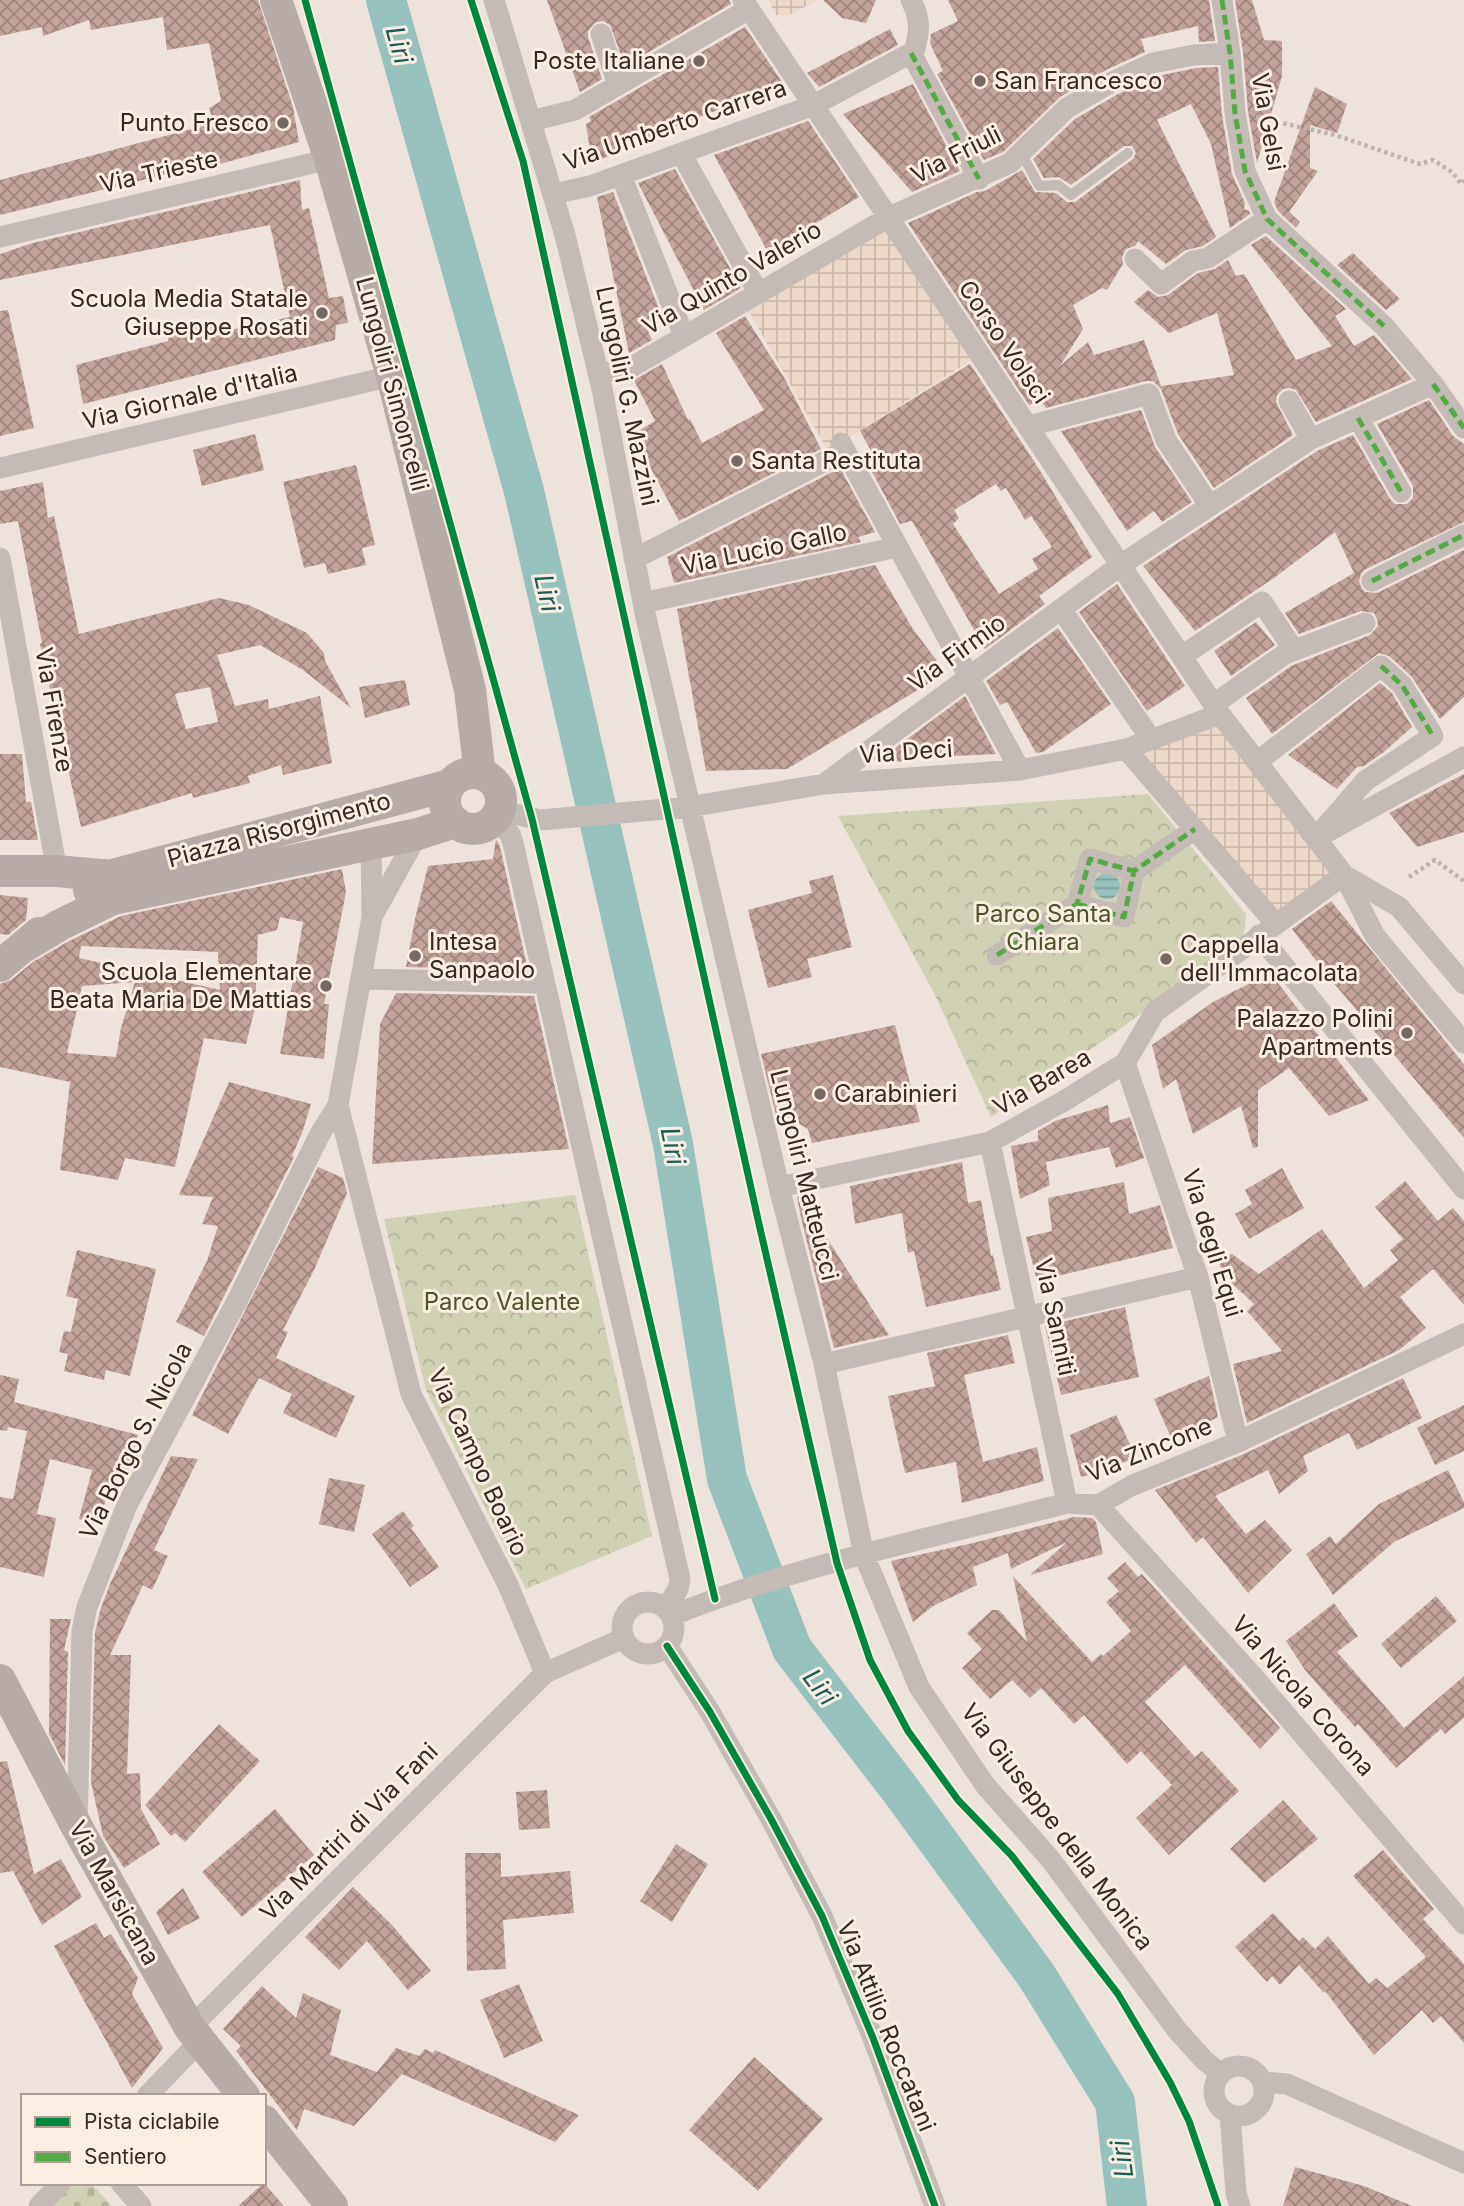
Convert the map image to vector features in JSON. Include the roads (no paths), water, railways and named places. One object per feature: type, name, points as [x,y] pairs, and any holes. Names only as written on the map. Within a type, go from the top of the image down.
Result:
[{"type":"main road","name":"Lungoliri Simoncelli","points":[[276,0],[330,159],[392,376],[470,690],[480,774]]},
{"type":"main road","points":[[480,774],[498,788],[500,803],[496,815],[488,825],[471,829],[455,822],[446,809],[446,793],[450,785],[463,775],[480,774]]},
{"type":"main road","name":"Piazza Risorgimento","points":[[97,893],[398,798],[450,785]]},
{"type":"main road","points":[[371,843],[379,818],[398,798]]},
{"type":"main road","name":"Piazza Risorgimento","points":[[97,893],[418,834],[455,822]]},
{"type":"main road","points":[[0,871],[46,872],[97,893]]},
{"type":"main road","points":[[0,966],[97,893]]},
{"type":"main road","name":"Via Marsicana","points":[[0,1680],[77,1827],[195,2035],[242,2094]]},
{"type":"main road","points":[[266,2124],[332,2206]]},
{"type":"street","name":"Lungoliri G. Mazzini","points":[[494,0],[565,235],[598,374],[643,603],[689,807]]},
{"type":"street","points":[[911,0],[919,16],[914,52],[911,53],[979,178]]},
{"type":"street","name":"Via Gelsi","points":[[1222,0],[1235,113],[1245,171],[1267,219],[1384,326],[1433,384],[1464,428]]},
{"type":"street","points":[[531,121],[575,110],[746,5]]},
{"type":"street","name":"Corso Volsci","points":[[746,5],[1217,709],[1344,875]]},
{"type":"street","points":[[601,34],[618,85]]},
{"type":"street","name":"Via Umberto Carrera","points":[[553,194],[590,186],[814,105],[911,53]]},
{"type":"street","name":"Via Friuli","points":[[889,217],[1010,163],[1067,108],[1112,82],[1153,63],[1194,55],[1230,53]]},
{"type":"street","points":[[681,153],[758,292]]},
{"type":"street","name":"Via Trieste","points":[[0,237],[330,159]]},
{"type":"street","points":[[621,175],[684,336]]},
{"type":"street","name":"Via Quinto Valerio","points":[[598,374],[630,368],[889,217]]},
{"type":"street","points":[[1135,260],[1161,284],[1193,261],[1208,257],[1267,219]]},
{"type":"street","name":"Via Giornale d'Italia","points":[[0,468],[392,376]]},
{"type":"street","name":"Via Firmio","points":[[824,784],[1122,564],[1311,439],[1433,384]]},
{"type":"street","points":[[1029,426],[1149,394],[1166,440],[1210,506]]},
{"type":"street","points":[[1289,401],[1311,439]]},
{"type":"street","points":[[1358,418],[1401,492]]},
{"type":"street","points":[[634,559],[843,447],[1020,770]]},
{"type":"street","points":[[1372,581],[1464,536]]},
{"type":"street","name":"Via Lucio Gallo","points":[[643,603],[897,547]]},
{"type":"street","name":"Via Firenze","points":[[0,558],[46,872]]},
{"type":"street","points":[[1182,656],[1262,602],[1294,650]]},
{"type":"street","points":[[1061,609],[1151,740]]},
{"type":"street","name":"Via Deci","points":[[496,815],[540,821],[689,807],[824,784],[1020,770],[1126,749],[1217,709],[1285,654],[1366,623]]},
{"type":"street","points":[[1257,762],[1381,666],[1402,684],[1433,736],[1365,781],[1316,838]]},
{"type":"street","points":[[1126,749],[1195,829],[1267,929],[1464,1189]]},
{"type":"street","points":[[1316,838],[1464,758]]},
{"type":"street","name":"Lungoliri Matteucci","points":[[689,807],[824,1364],[864,1555]]},
{"type":"street","points":[[496,815],[510,834],[680,1579],[669,1612],[673,1633],[667,1646],[659,1651],[642,1653],[634,1650],[624,1637],[623,1620],[633,1606],[650,1602],[669,1612]]},
{"type":"street","points":[[1077,904],[1124,917],[1134,870],[1195,829]]},
{"type":"street","points":[[372,917],[418,834]]},
{"type":"street","points":[[338,1105],[372,917],[371,843]]},
{"type":"street","points":[[997,955],[1077,904],[1090,859],[1134,870]]},
{"type":"street","points":[[1344,875],[1399,907],[1464,984]]},
{"type":"street","points":[[1344,875],[1375,936],[1464,1043]]},
{"type":"street","name":"Via Barea","points":[[779,1187],[990,1142],[1125,1063],[1155,1012],[1344,875]]},
{"type":"street","points":[[361,979],[543,983]]},
{"type":"street","name":"Via degli Equi","points":[[1125,1063],[1198,1277],[1238,1442]]},
{"type":"street","name":"Via Campo Boario","points":[[338,1105],[411,1394],[508,1585],[545,1673]]},
{"type":"street","name":"Via Borgo S. Nicola","points":[[77,1827],[82,1632],[87,1607],[127,1505],[231,1313],[320,1134],[338,1105]]},
{"type":"street","name":"Via Sanniti","points":[[990,1142],[1067,1503]]},
{"type":"street","points":[[824,1364],[1198,1277]]},
{"type":"street","name":"Via Zincone","points":[[669,1612],[864,1555],[1067,1503],[1098,1505],[1131,1486],[1238,1442],[1464,1334]]},
{"type":"street","name":"Via Nicola Corona","points":[[1098,1505],[1252,1675],[1464,1924]]},
{"type":"street","name":"Via Giuseppe della Monica","points":[[864,1555],[919,1687],[985,1785],[1051,1860],[1177,2030],[1204,2060],[1221,2074]]},
{"type":"street","points":[[545,1673],[624,1637]]},
{"type":"street","name":"Via Attilio Roccatani","points":[[667,1646],[758,1796],[822,1916],[873,2038],[936,2206]]},
{"type":"street","name":"Via Martiri di Via Fani","points":[[149,2094],[195,2035],[545,1673]]},
{"type":"street","points":[[1244,2067],[1252,2070],[1263,2082],[1265,2091],[1260,2107],[1246,2116],[1230,2115],[1223,2111],[1215,2097],[1216,2081],[1228,2069],[1244,2067]]},
{"type":"street","points":[[1263,2082],[1287,2084],[1464,2163]]},
{"type":"street","points":[[1230,2115],[1236,2193],[1240,2206]]},
{"type":"street","points":[[39,2206],[59,2185]]},
{"type":"street","points":[[123,2185],[141,2206]]},
{"type":"lane","points":[[1021,152],[1038,186],[1058,186],[1072,195],[1128,153]]},
{"type":"water","points":[[1107,873],[1116,877],[1120,886],[1116,895],[1107,899],[1098,895],[1094,886],[1098,877]]},
{"type":"waterway","name":"Liri","points":[[386,0],[524,491],[673,1144],[727,1479],[792,1649],[899,1788],[1036,1975],[1115,2102],[1127,2206]]},
{"type":"place","name":"Poste Italiane","points":[[699,61]]},
{"type":"place","name":"San Francesco","points":[[980,81]]},
{"type":"place","name":"Punto Fresco","points":[[283,123]]},
{"type":"place","name":"Scuola Media Statale Giuseppe Rosati","points":[[322,313]]},
{"type":"place","name":"Santa Restituta","points":[[737,461]]},
{"type":"place","name":"Intesa Sanpaolo","points":[[415,956]]},
{"type":"place","name":"Cappella dell'Immacolata","points":[[1166,959]]},
{"type":"place","name":"Scuola Elementare Beata Maria De Mattias","points":[[326,986]]},
{"type":"place","name":"Palazzo Polini Apartments","points":[[1407,1033]]},
{"type":"place","name":"Carabinieri","points":[[820,1094]]},
{"type":"park label","name":"Parco Santa Chiara","points":[[1043,928]]},
{"type":"park label","name":"Parco Valente","points":[[502,1302]]}]
